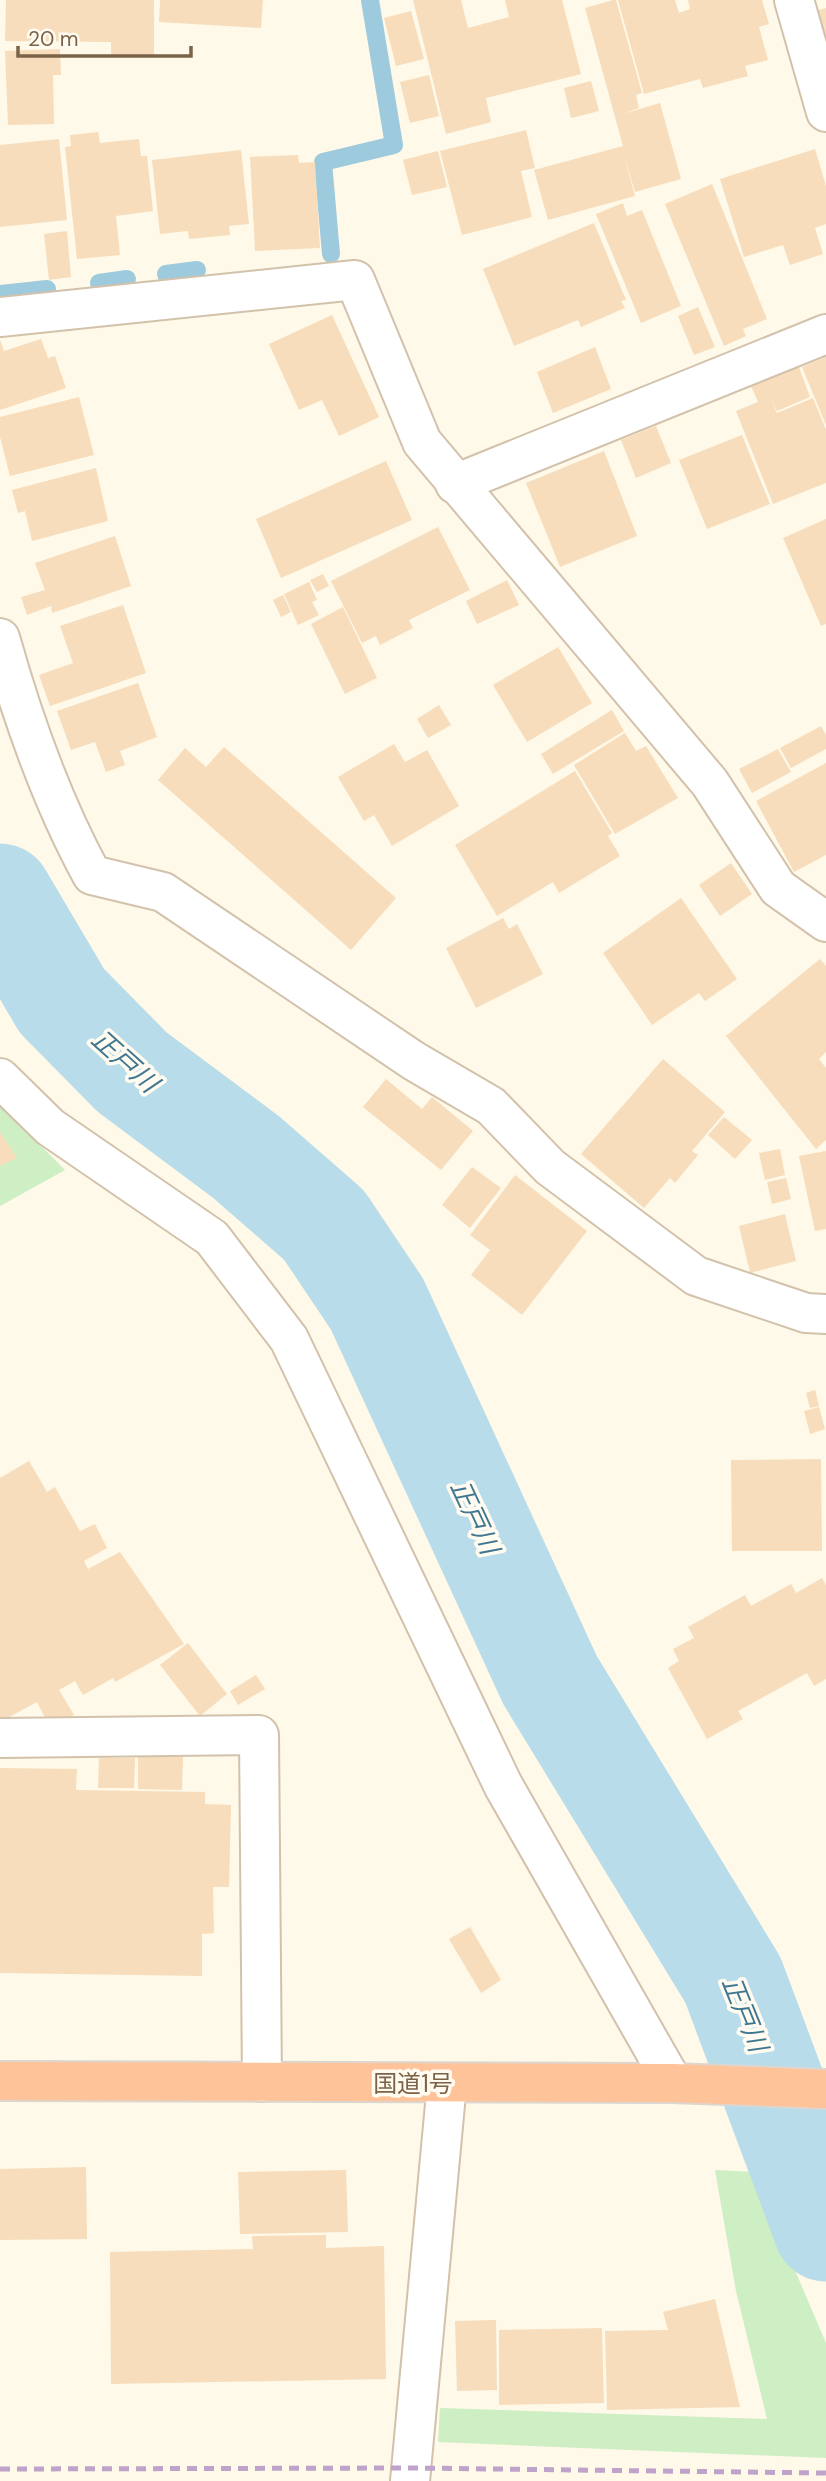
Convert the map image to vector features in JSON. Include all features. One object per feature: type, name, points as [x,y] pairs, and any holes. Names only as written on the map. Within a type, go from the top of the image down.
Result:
[{"type":"highway","name":"国道1号","points":[[0,2081],[687,2084],[826,2089]]},
{"type":"street","points":[[794,0],[826,112]]},
{"type":"street","points":[[0,317],[355,280],[422,442],[710,783],[778,888],[826,922]]},
{"type":"street","points":[[455,484],[826,334]]},
{"type":"street","points":[[0,638],[19,707],[65,825],[92,875],[163,892],[414,1061],[491,1106],[550,1167],[696,1276],[806,1313],[826,1314]]},
{"type":"street","points":[[0,1078],[50,1127],[212,1238],[289,1339],[503,1785],[687,2084]]},
{"type":"street","points":[[0,1738],[259,1735],[262,2082]]},
{"type":"street","points":[[410,2481],[447,2083]]},
{"type":"green space","points":[[0,1105],[65,1170],[0,1206]]},
{"type":"green space","points":[[715,2170],[753,2172],[826,2343],[826,2458],[438,2442],[440,2408],[767,2419],[736,2291]]},
{"type":"building","points":[[6,0],[154,0],[154,56],[111,55],[111,42],[5,41]]},
{"type":"building","points":[[160,0],[263,0],[261,28],[159,22]]},
{"type":"building","points":[[413,0],[461,0],[468,28],[509,17],[505,0],[562,0],[581,74],[486,98],[491,122],[446,134]]},
{"type":"building","points":[[616,0],[642,93],[636,95],[639,108],[623,114],[660,103],[681,179],[635,192],[624,155],[635,196],[548,220],[534,170],[623,146],[585,8]]},
{"type":"building","points":[[618,0],[675,0],[679,13],[690,9],[688,0],[762,0],[769,24],[759,27],[768,60],[745,66],[748,76],[703,88],[700,79],[644,94]]},
{"type":"building","points":[[826,8],[826,34],[819,36],[811,12]]},
{"type":"building","points":[[411,11],[424,59],[396,66],[384,18]]},
{"type":"building","points":[[60,49],[61,75],[53,75],[54,124],[8,125],[5,51]]},
{"type":"building","points":[[429,75],[439,116],[410,123],[400,82]]},
{"type":"building","points":[[591,81],[599,111],[571,118],[564,88]]},
{"type":"building","points":[[526,130],[535,168],[521,171],[532,217],[462,235],[440,151]]},
{"type":"building","points":[[98,132],[100,143],[139,139],[141,156],[147,156],[153,211],[116,216],[120,255],[77,259],[65,147],[71,146],[70,135]]},
{"type":"building","points":[[59,139],[67,220],[0,227],[0,145]]},
{"type":"building","points":[[815,149],[826,186],[826,224],[815,228],[823,254],[790,265],[783,245],[744,257],[720,179]]},
{"type":"building","points":[[241,150],[249,224],[229,226],[230,235],[189,239],[188,231],[160,234],[152,160]]},
{"type":"building","points":[[438,151],[447,187],[412,195],[403,160]]},
{"type":"building","points":[[298,155],[299,163],[315,162],[320,248],[255,251],[250,157]]},
{"type":"building","points":[[712,184],[767,319],[743,329],[746,336],[724,346],[665,204]]},
{"type":"building","points":[[623,203],[627,216],[642,210],[681,306],[641,323],[596,214]]},
{"type":"building","points":[[594,223],[626,300],[621,301],[625,308],[581,327],[578,320],[514,346],[483,269]]},
{"type":"building","points":[[67,231],[71,277],[49,280],[44,234]]},
{"type":"building","points":[[698,307],[715,347],[694,355],[678,316]]},
{"type":"building","points":[[332,315],[379,417],[339,436],[322,400],[299,410],[269,344]]},
{"type":"building","points":[[41,339],[48,358],[55,356],[66,388],[0,410],[0,340],[4,351]]},
{"type":"building","points":[[595,347],[611,389],[553,413],[537,372]]},
{"type":"building","points":[[826,357],[826,425],[802,367]]},
{"type":"building","points":[[799,367],[810,397],[777,411],[770,397],[777,413],[813,398],[826,430],[826,483],[773,504],[736,411],[758,402],[751,386]]},
{"type":"building","points":[[79,397],[94,455],[10,476],[0,437],[0,417]]},
{"type":"building","points":[[656,426],[671,463],[636,478],[621,440]]},
{"type":"building","points":[[742,435],[770,504],[707,529],[679,460]]},
{"type":"building","points":[[604,451],[637,536],[560,567],[526,483]]},
{"type":"building","points":[[386,461],[412,520],[281,578],[256,519]]},
{"type":"building","points":[[96,468],[108,521],[32,541],[25,511],[18,513],[12,490]]},
{"type":"building","points":[[826,519],[826,624],[821,626],[783,538]]},
{"type":"building","points":[[438,527],[470,590],[409,620],[413,628],[380,645],[376,636],[362,643],[331,581]]},
{"type":"building","points":[[115,536],[131,586],[52,613],[51,606],[27,615],[21,597],[45,590],[35,563]]},
{"type":"building","points":[[323,574],[329,586],[317,592],[310,580]]},
{"type":"building","points":[[507,580],[519,605],[477,624],[466,601]]},
{"type":"building","points":[[309,582],[317,600],[312,602],[319,615],[298,625],[284,594]]},
{"type":"building","points":[[283,595],[291,612],[281,617],[273,600]]},
{"type":"building","points":[[123,605],[146,673],[50,706],[39,675],[73,663],[60,626]]},
{"type":"building","points":[[343,607],[377,678],[345,694],[311,624]]},
{"type":"building","points":[[558,647],[592,703],[527,742],[493,685]]},
{"type":"building","points":[[138,683],[157,737],[120,751],[125,765],[106,772],[95,742],[71,750],[57,711]]},
{"type":"building","points":[[439,705],[451,725],[428,738],[417,719]]},
{"type":"building","points":[[612,710],[624,731],[553,774],[541,754]]},
{"type":"building","points":[[821,726],[826,735],[826,749],[791,768],[780,748]]},
{"type":"building","points":[[625,733],[636,751],[646,746],[678,798],[615,834],[574,765]]},
{"type":"building","points":[[394,744],[405,762],[427,750],[459,806],[392,846],[374,815],[364,821],[338,777]]},
{"type":"building","points":[[224,747],[396,898],[351,950],[158,780],[185,748],[206,767]]},
{"type":"building","points":[[778,749],[791,772],[752,793],[739,769]]},
{"type":"building","points":[[826,763],[826,855],[794,872],[756,801]]},
{"type":"building","points":[[575,771],[612,833],[608,836],[620,856],[559,893],[553,882],[497,916],[455,845]]},
{"type":"building","points":[[731,863],[752,894],[720,916],[699,885]]},
{"type":"building","points":[[681,898],[737,979],[705,1001],[699,993],[652,1025],[603,953]]},
{"type":"building","points":[[503,918],[509,929],[517,924],[543,974],[476,1008],[446,948]]},
{"type":"building","points":[[820,959],[826,966],[826,1052],[819,1059],[826,1068],[826,1140],[816,1149],[726,1036]]},
{"type":"building","points":[[663,1059],[725,1112],[692,1151],[698,1155],[675,1183],[670,1178],[644,1208],[581,1154]]},
{"type":"building","points":[[386,1079],[422,1109],[432,1097],[473,1131],[441,1170],[363,1107]]},
{"type":"building","points":[[724,1117],[752,1140],[735,1159],[708,1135]]},
{"type":"building","points":[[0,1132],[17,1158],[0,1166]]},
{"type":"building","points":[[780,1149],[785,1175],[765,1180],[759,1153]]},
{"type":"building","points":[[826,1151],[826,1229],[815,1231],[799,1156]]},
{"type":"building","points":[[472,1167],[501,1188],[470,1228],[442,1205]]},
{"type":"building","points":[[515,1175],[587,1231],[522,1315],[471,1275],[490,1250],[470,1235]]},
{"type":"building","points":[[786,1178],[791,1199],[772,1204],[767,1182]]},
{"type":"building","points":[[785,1214],[796,1261],[750,1273],[739,1226]]},
{"type":"building","points":[[815,1390],[819,1406],[810,1408],[806,1393]]},
{"type":"building","points":[[819,1407],[825,1429],[810,1434],[804,1411]]},
{"type":"building","points":[[821,1459],[822,1551],[732,1551],[731,1460]]},
{"type":"building","points":[[29,1461],[47,1492],[55,1487],[80,1531],[95,1524],[107,1548],[84,1561],[88,1569],[120,1552],[184,1644],[115,1682],[113,1678],[83,1695],[75,1681],[59,1690],[74,1715],[50,1728],[37,1702],[0,1722],[0,1478]]},
{"type":"building","points":[[822,1578],[826,1585],[826,1679],[814,1686],[807,1673],[738,1711],[743,1719],[707,1739],[668,1668],[679,1661],[673,1649],[694,1638],[688,1627],[745,1595],[751,1606],[791,1584],[796,1593]]},
{"type":"building","points":[[188,1643],[227,1694],[200,1716],[160,1665]]},
{"type":"building","points":[[256,1675],[265,1689],[238,1705],[230,1691]]},
{"type":"building","points":[[138,1756],[183,1757],[182,1790],[138,1789]]},
{"type":"building","points":[[99,1758],[135,1758],[134,1788],[98,1788]]},
{"type":"building","points":[[0,1768],[77,1769],[76,1790],[205,1792],[205,1804],[231,1805],[229,1887],[213,1887],[214,1933],[202,1934],[202,1976],[0,1973]]},
{"type":"building","points":[[470,1927],[501,1980],[481,1993],[449,1939]]},
{"type":"building","points":[[86,2167],[87,2239],[0,2240],[0,2169]]},
{"type":"building","points":[[346,2170],[348,2232],[240,2234],[238,2172]]},
{"type":"building","points":[[326,2235],[326,2248],[384,2246],[386,2379],[111,2384],[110,2252],[253,2249],[252,2236]]},
{"type":"building","points":[[715,2299],[740,2407],[607,2410],[605,2331],[668,2330],[663,2312]]},
{"type":"building","points":[[496,2320],[497,2390],[457,2391],[455,2321]]},
{"type":"building","points":[[602,2328],[604,2403],[499,2405],[499,2330]]},
{"type":"waterway","points":[[331,254],[323,162],[394,145],[370,0]]},
{"type":"waterway","points":[[166,274],[197,270]]},
{"type":"waterway","points":[[99,283],[127,279]]},
{"type":"waterway","points":[[0,294],[47,289]]},
{"type":"waterway","name":"正戸川","points":[[0,896],[62,1001],[132,1072],[246,1157],[324,1225],[377,1304],[550,1680],[733,1980],[826,2229]]},
{"type":"railway","points":[[0,2469],[411,2468],[826,2473]]}]
